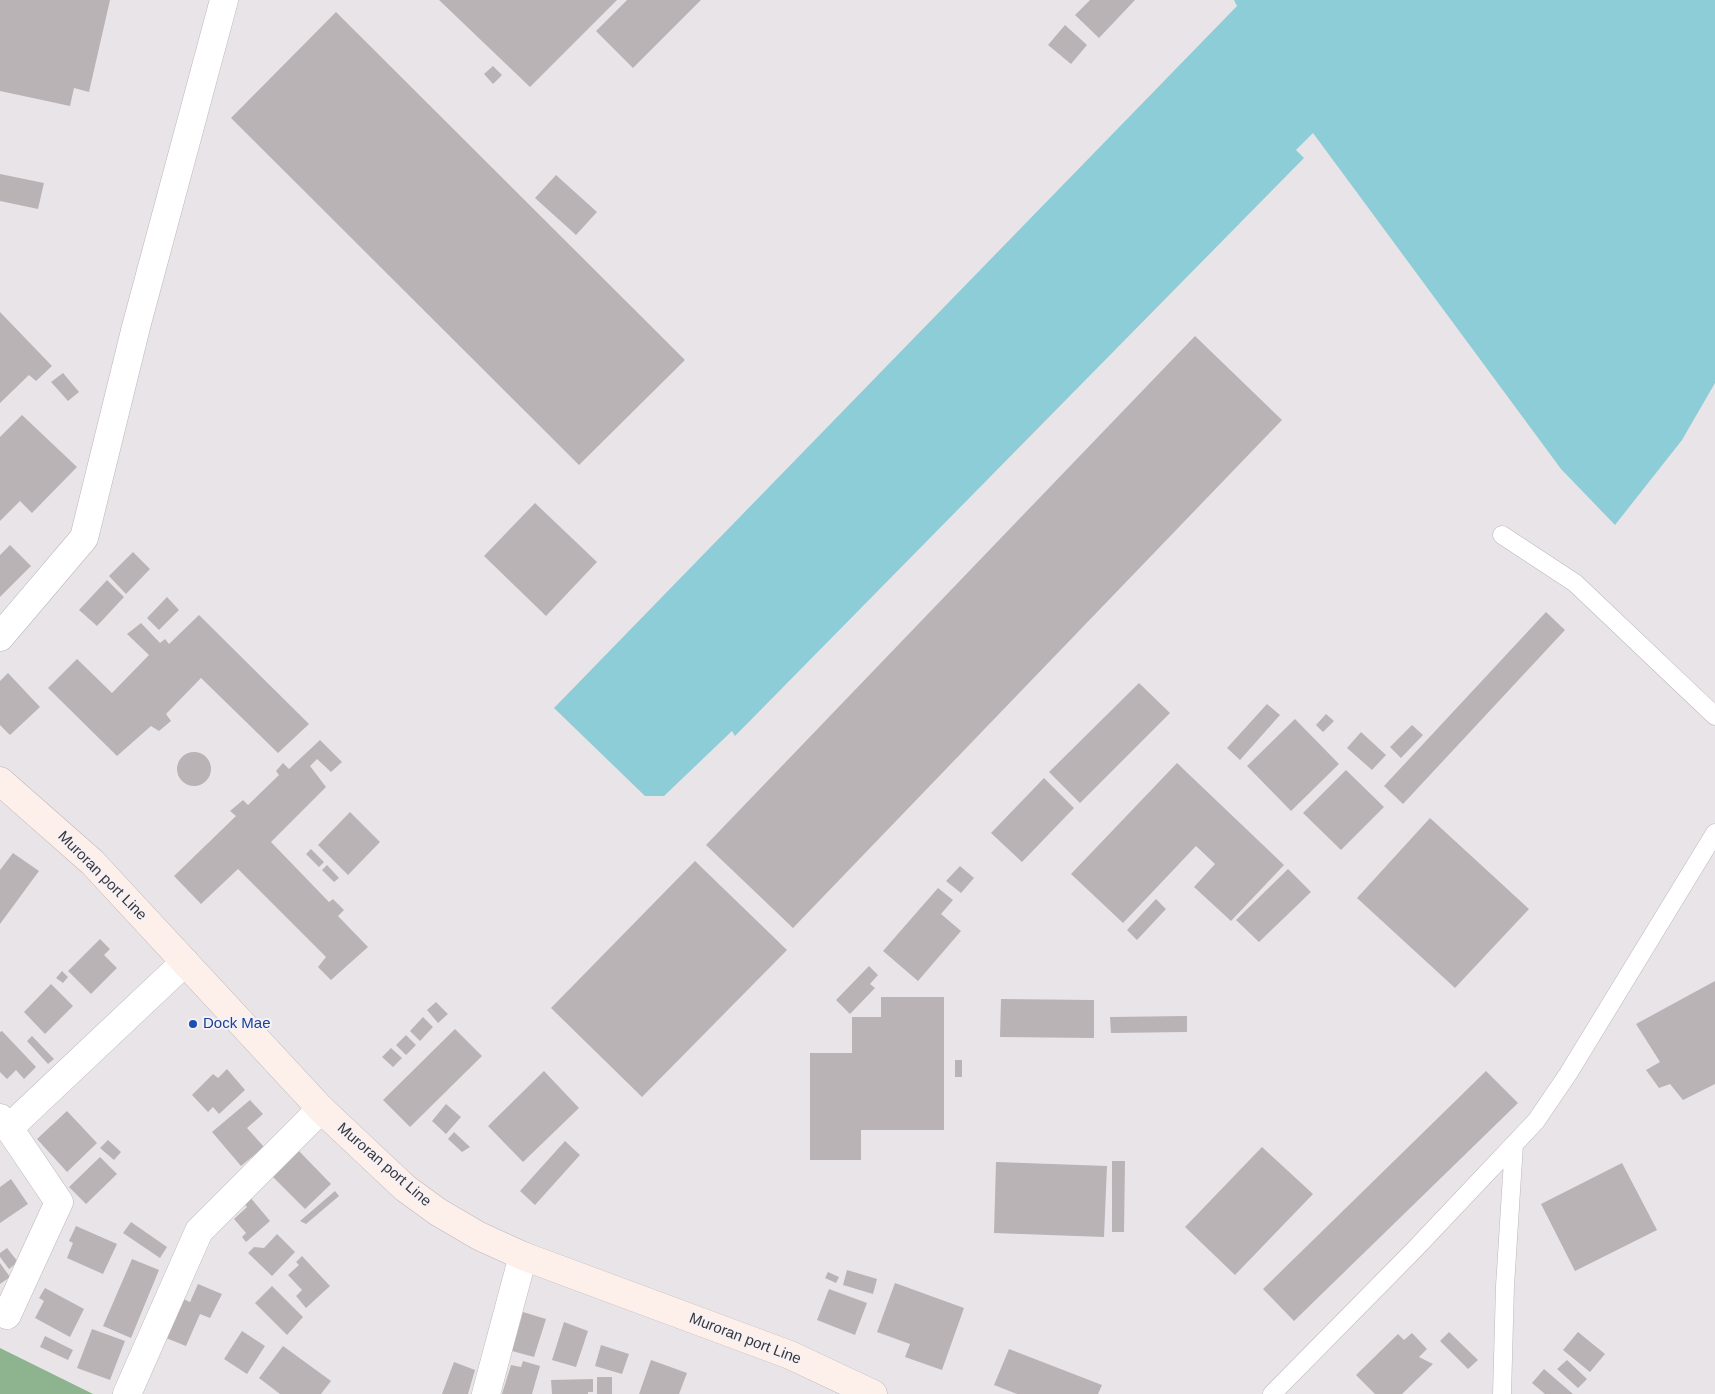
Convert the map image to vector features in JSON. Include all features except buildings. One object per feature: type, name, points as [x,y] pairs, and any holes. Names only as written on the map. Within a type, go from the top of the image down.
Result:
[{"type":"main road","name":"Muroran port Line","points":[[0,781],[92,862],[321,1109],[405,1188],[438,1212],[479,1236],[523,1256],[790,1355],[858,1391]]},
{"type":"street","points":[[0,637],[84,538],[136,328],[224,0]]},
{"type":"street","points":[[0,1311],[7,1315],[59,1202],[4,1123],[185,962]]},
{"type":"street","points":[[127,1394],[199,1231],[321,1109]]},
{"type":"street","points":[[486,1394],[523,1256]]},
{"type":"lane","points":[[1502,535],[1575,583],[1715,716]]},
{"type":"lane","points":[[1272,1394],[1415,1249],[1536,1121],[1568,1074],[1715,833]]},
{"type":"lane","points":[[1502,1394],[1505,1286],[1514,1144]]},
{"type":"green space","points":[[0,1348],[93,1394],[0,1394]]},
{"type":"water","points":[[1234,0],[1715,0],[1715,383],[1682,440],[1615,525],[1561,469],[1313,133],[1296,150],[1304,158],[735,736],[732,731],[664,796],[645,796],[554,708],[1237,6]]},
{"type":"place","name":"Dock Mae","points":[[193,1024]]}]
